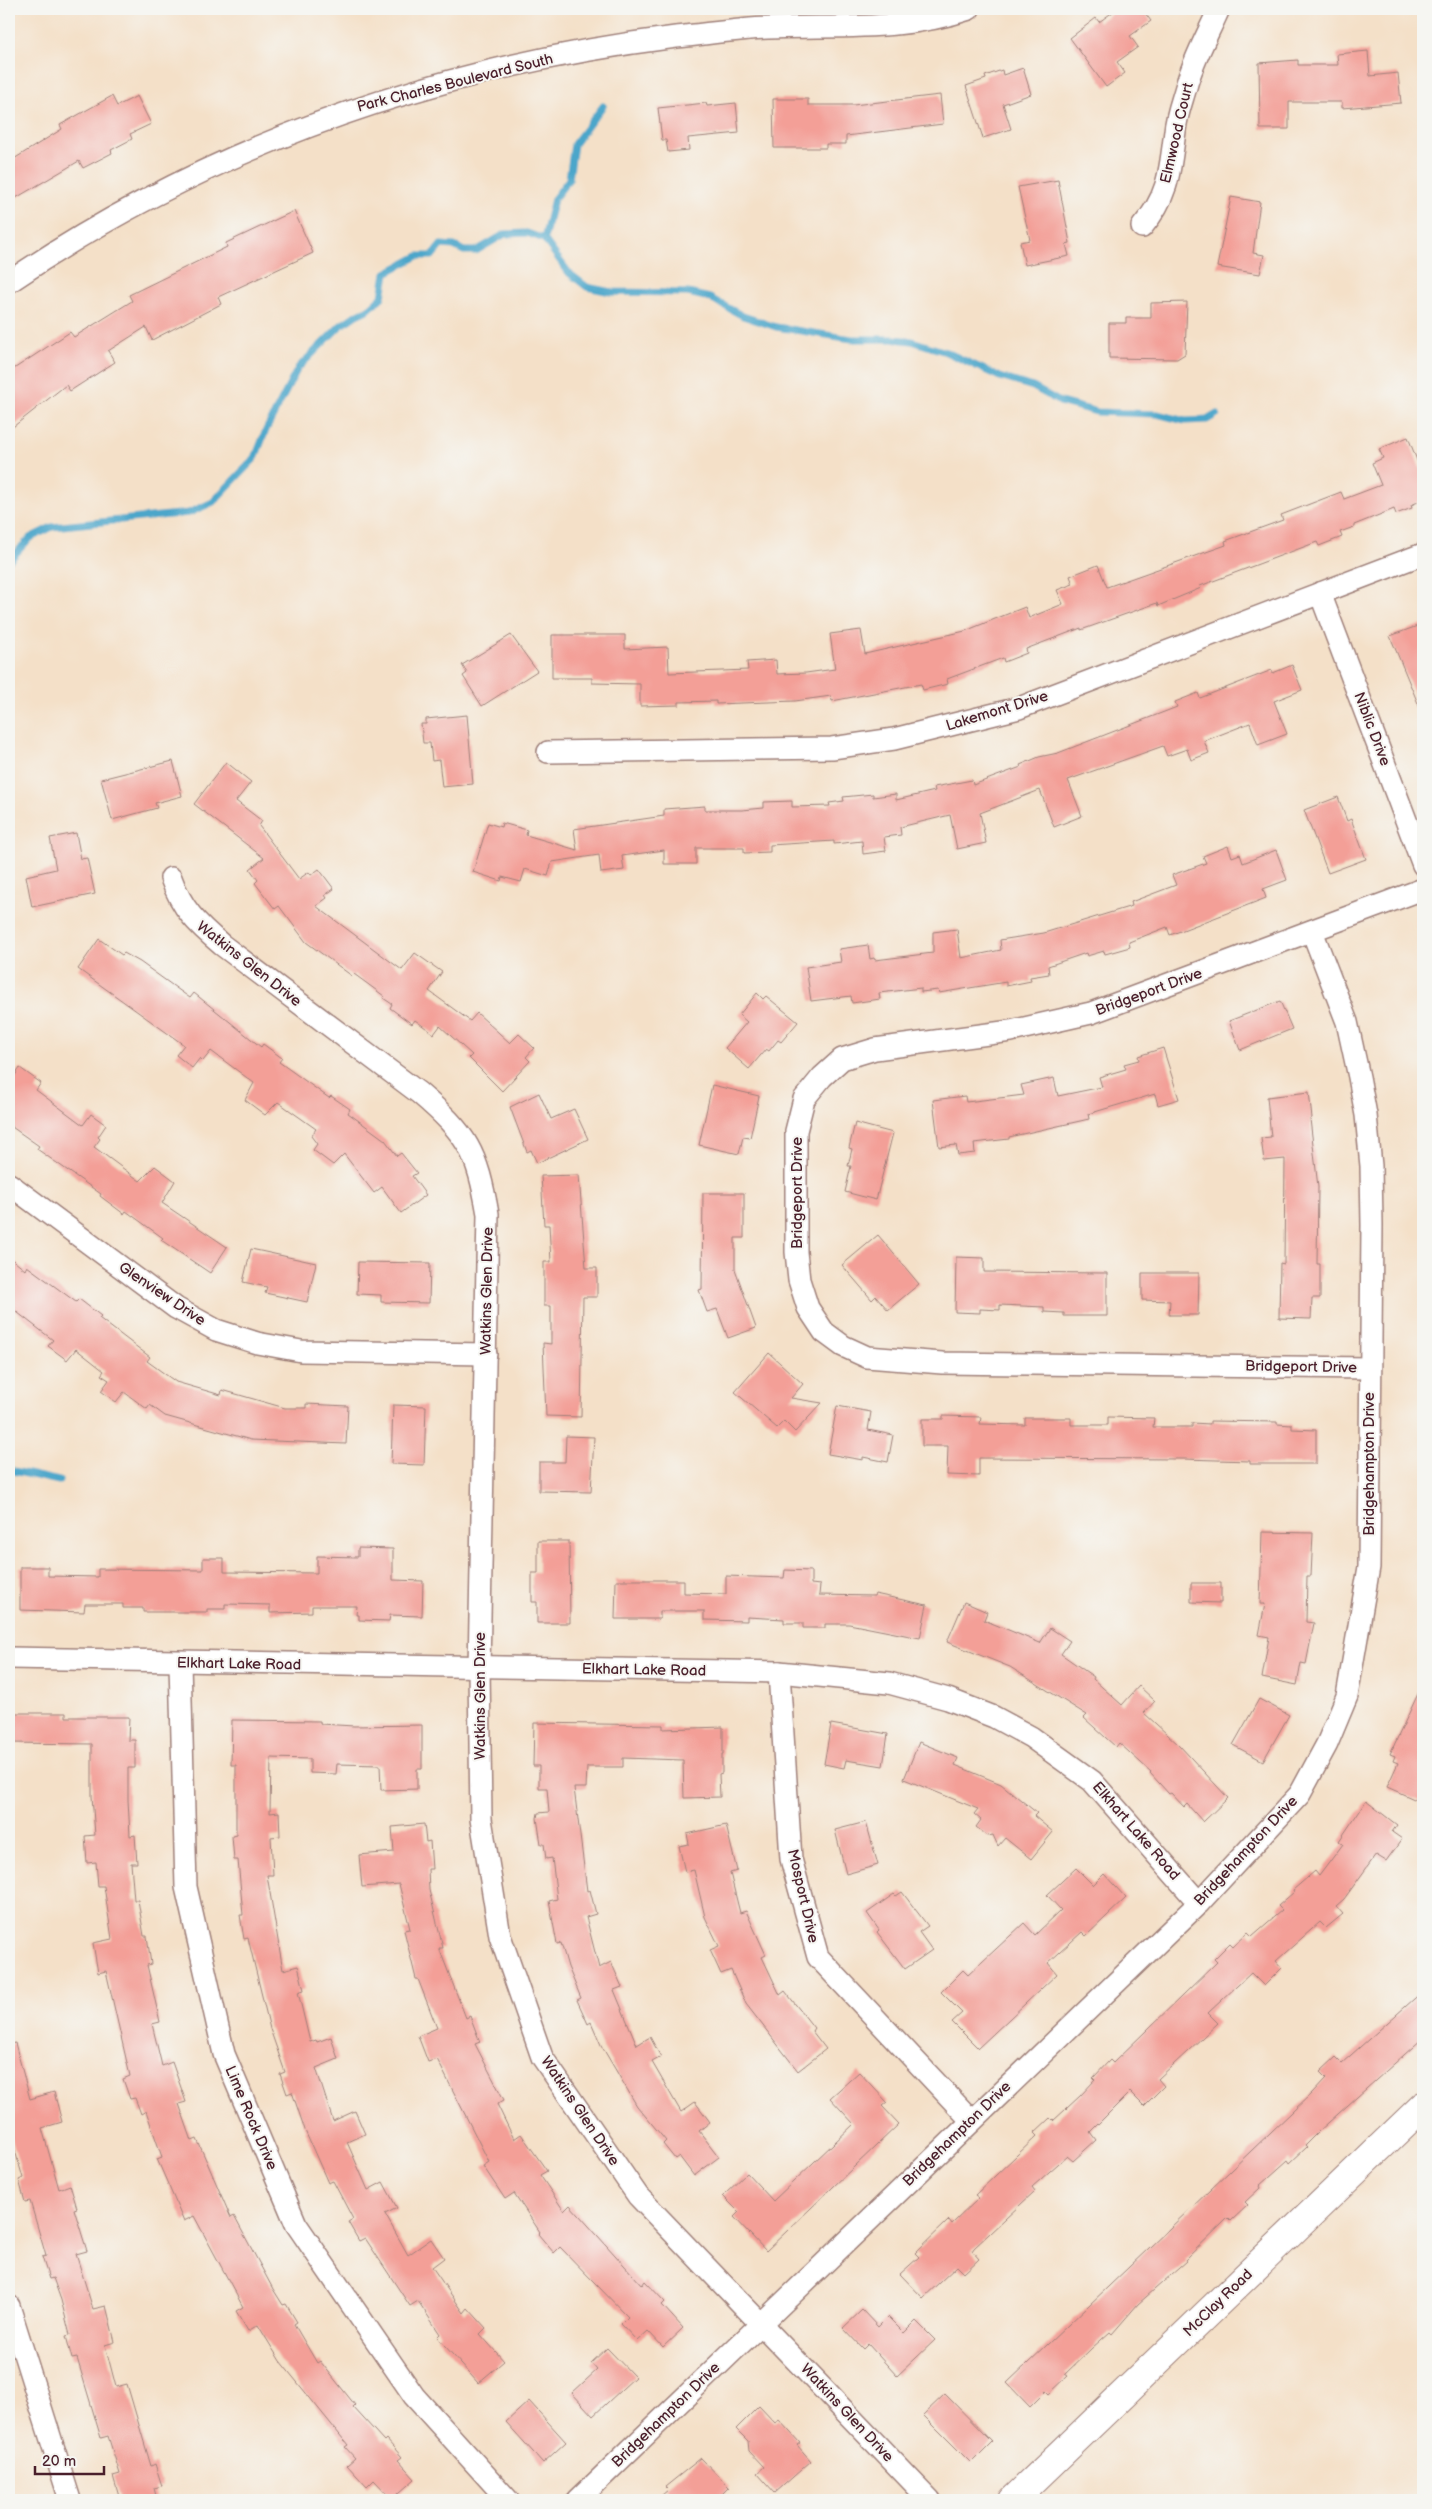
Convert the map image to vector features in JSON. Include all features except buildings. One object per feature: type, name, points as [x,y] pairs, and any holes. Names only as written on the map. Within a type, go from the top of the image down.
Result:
[{"type":"main road","name":"McClay Road","points":[[1013,2500],[1423,2106]]},
{"type":"street","name":"Park Charles Boulevard South","points":[[9,282],[127,210],[224,161],[348,111],[423,88],[493,70],[635,43],[766,28],[868,27],[911,24],[942,18],[969,9]]},
{"type":"street","name":"Elmwood Court","points":[[1142,228],[1153,215],[1172,169],[1175,129],[1186,84],[1219,9]]},
{"type":"street","name":"Lakemont Drive","points":[[548,752],[832,748],[894,739],[1019,708],[1423,554]]},
{"type":"street","name":"Niblic Drive","points":[[1320,593],[1423,865]]},
{"type":"street","name":"Watkins Glen Drive","points":[[171,878],[179,899],[195,922],[222,945],[419,1093],[449,1118],[471,1149],[481,1175],[488,1214],[479,1668],[481,1819],[500,1936],[542,2057],[638,2196],[930,2500]]},
{"type":"street","name":"Bridgeport Drive","points":[[1370,1368],[942,1364],[867,1357],[843,1346],[824,1332],[808,1308],[799,1280],[796,1252],[796,1131],[804,1099],[822,1077],[842,1059],[875,1049],[1011,1031],[1091,1014],[1423,889]]},
{"type":"street","name":"Bridgehampton Drive","points":[[578,2500],[971,2120],[1199,1903],[1300,1794],[1327,1744],[1347,1696],[1369,1567],[1371,1166],[1366,1115],[1347,1022],[1312,931]]},
{"type":"street","name":"Glenview Drive","points":[[9,1184],[176,1308],[216,1330],[257,1343],[301,1351],[486,1354]]},
{"type":"street","name":"Elkhart Lake Road","points":[[9,1658],[180,1663],[779,1672],[889,1683],[948,1699],[994,1717],[1024,1733],[1092,1781],[1199,1903]]},
{"type":"street","name":"Lime Rock Drive","points":[[180,1663],[186,1887],[224,2054],[296,2224],[414,2396],[508,2500]]},
{"type":"street","name":"Mosport Drive","points":[[779,1672],[791,1859],[818,1957],[971,2120]]},
{"type":"street","points":[[9,2306],[70,2500]]},
{"type":"waterway","points":[[544,239],[554,199],[569,179],[574,144],[603,106]]},
{"type":"waterway","points":[[9,561],[30,538],[52,527],[189,513],[213,502],[255,458],[266,430],[298,368],[340,326],[369,309],[382,297],[386,273],[418,256],[432,256],[441,245],[454,246],[464,251],[476,251],[505,234],[527,233],[544,239],[569,273],[587,287],[611,292],[688,293],[710,298],[743,316],[776,327],[852,339],[912,341],[946,352],[1000,377],[1033,387],[1060,402],[1097,412],[1157,414],[1185,421],[1207,420],[1217,414]]},
{"type":"waterway","points":[[9,1470],[59,1481]]}]
